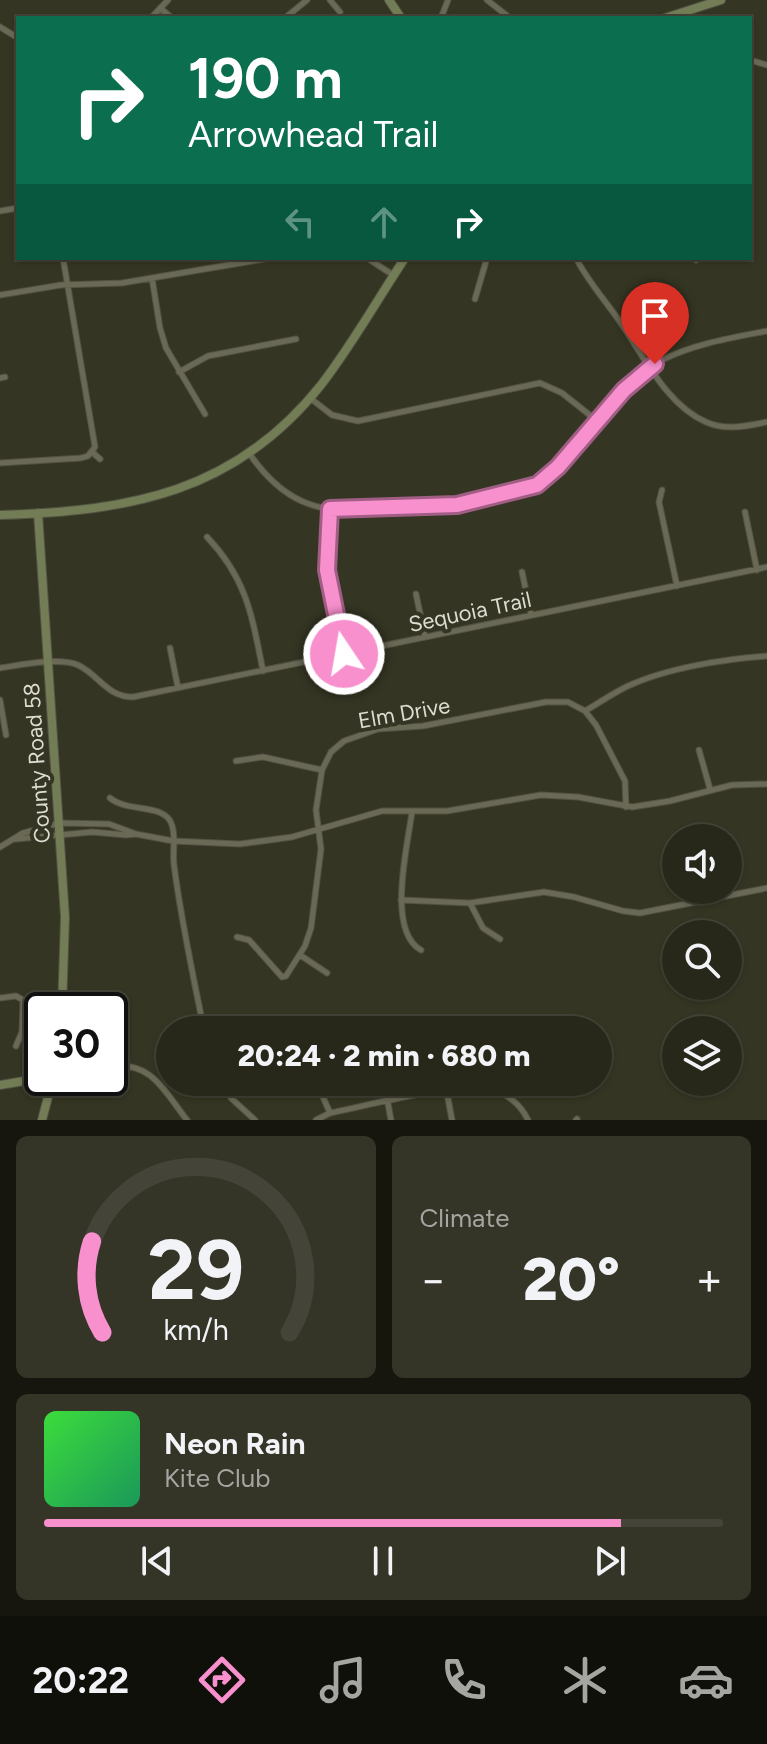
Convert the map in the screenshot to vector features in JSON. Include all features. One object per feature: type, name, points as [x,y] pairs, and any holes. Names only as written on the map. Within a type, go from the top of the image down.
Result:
[{"type":"street","points":[[153,16],[168,0]]},
{"type":"street","points":[[287,16],[307,0]]},
{"type":"street","points":[[330,0],[340,12]]},
{"type":"street","points":[[487,0],[507,16]]},
{"type":"street","points":[[670,16],[721,0]]},
{"type":"street","points":[[160,8],[170,16]]},
{"type":"street","points":[[753,61],[767,65]]},
{"type":"street","points":[[0,463],[81,458],[92,452],[95,440],[63,260]]},
{"type":"street","points":[[0,295],[122,283],[258,260]]},
{"type":"street","points":[[370,260],[394,275]]},
{"type":"street","points":[[0,515],[94,510],[149,499],[198,480],[248,452],[285,423],[310,398],[404,260]]},
{"type":"street","points":[[475,299],[486,260]]},
{"type":"street","points":[[577,260],[678,401],[706,422],[734,428],[767,422]]},
{"type":"street","points":[[152,278],[163,341],[205,414]]},
{"type":"street","points":[[248,452],[280,487],[300,500],[330,509],[444,506],[528,489],[549,477],[596,420],[634,380],[651,367],[695,347],[767,331]]},
{"type":"street","points":[[179,372],[215,354],[296,339]]},
{"type":"street","points":[[310,398],[332,415],[358,421],[540,383],[562,393],[596,420]]},
{"type":"street","points":[[92,452],[100,459]]},
{"type":"street","points":[[662,490],[659,502],[677,586]]},
{"type":"street","points":[[330,509],[327,570],[344,654]]},
{"type":"street","points":[[745,512],[757,570]]},
{"type":"street","name":"County Road 58","points":[[38,513],[66,931],[63,992]]},
{"type":"street","points":[[207,537],[231,566],[244,589],[263,671]]},
{"type":"street","name":"Sequoia Trail","points":[[0,668],[48,663],[79,666],[111,692],[123,697],[767,567]]},
{"type":"street","points":[[522,572],[531,615]]},
{"type":"street","points":[[416,594],[425,637]]},
{"type":"street","points":[[170,648],[178,688]]},
{"type":"street","points":[[626,807],[625,781],[596,725],[585,711],[626,687],[653,677],[767,656]]},
{"type":"street","points":[[0,700],[6,735]]},
{"type":"street","name":"Elm Drive","points":[[322,770],[327,758],[341,743],[378,729],[423,726],[551,701],[568,702],[585,711]]},
{"type":"street","points":[[699,750],[710,789]]},
{"type":"street","points":[[236,761],[263,757],[322,770],[316,810],[321,849],[311,928],[300,955],[286,976],[282,977],[249,940],[237,937]]},
{"type":"street","points":[[0,847],[23,833],[59,823],[109,824],[136,834],[173,841],[240,844],[318,830],[373,813],[447,811],[541,795],[578,797],[626,807],[670,801],[744,783],[767,784]]},
{"type":"street","points":[[110,798],[119,805],[163,814],[170,820],[174,864],[201,1016]]},
{"type":"street","points":[[412,812],[401,900],[409,939],[421,950]]},
{"type":"street","points":[[15,839],[92,832],[136,834]]},
{"type":"street","points":[[401,900],[470,903],[544,892],[640,913],[767,888]]},
{"type":"street","points":[[470,903],[483,928],[500,939]]},
{"type":"street","points":[[300,955],[327,973]]},
{"type":"street","points":[[0,998],[16,996],[23,1000],[22,1032],[16,1046]]},
{"type":"street","points":[[128,1065],[145,1070],[187,1120]]},
{"type":"street","points":[[0,1085],[24,1081]]},
{"type":"street","points":[[42,1120],[48,1096]]},
{"type":"street","points":[[230,1096],[255,1120]]},
{"type":"street","points":[[322,1096],[330,1113]]},
{"type":"street","points":[[387,1096],[391,1120]]},
{"type":"street","points":[[316,1120],[330,1113],[418,1096]]},
{"type":"street","points":[[448,1096],[452,1120]]},
{"type":"street","points":[[506,1096],[528,1120]]},
{"type":"route","points":[[344,654],[327,570],[330,509],[457,505],[537,485],[549,477],[624,390],[655,364]]}]
